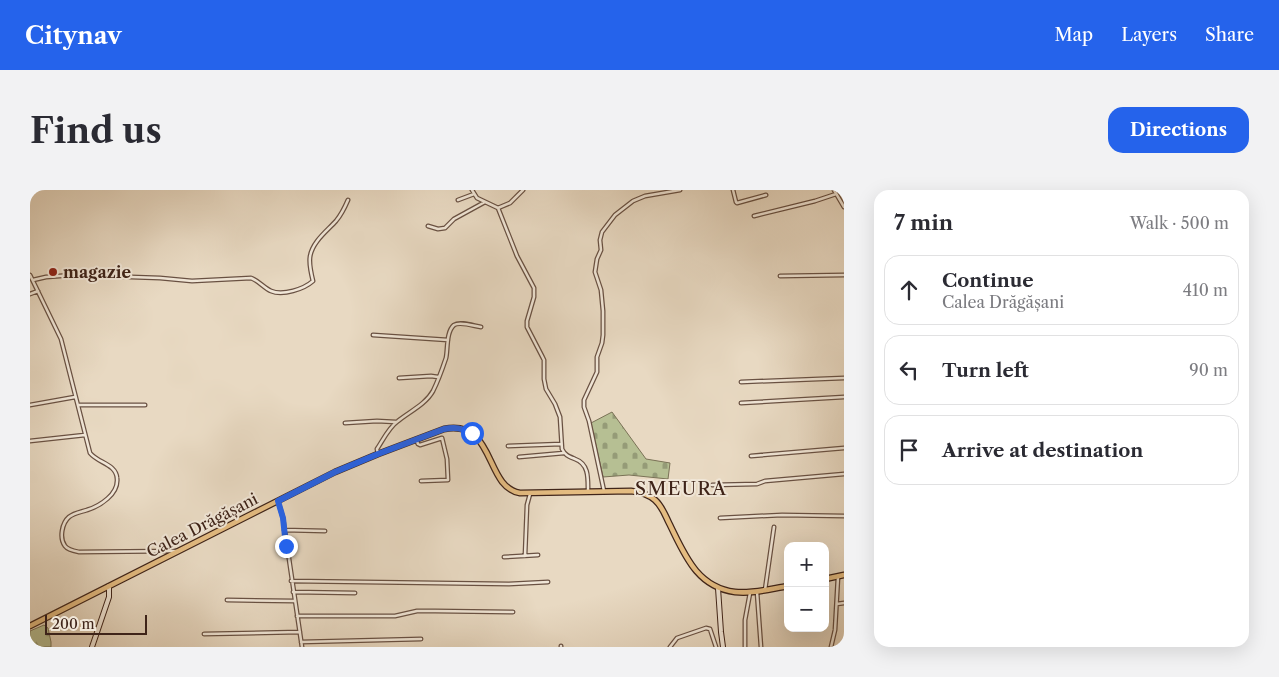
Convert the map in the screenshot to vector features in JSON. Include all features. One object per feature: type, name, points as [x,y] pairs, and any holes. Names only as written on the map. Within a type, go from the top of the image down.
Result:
[{"type":"main road","name":"Calea Drăgășani","points":[[30,626],[335,472],[416,439],[454,427],[463,428],[480,441],[501,479],[507,487],[515,492],[638,491],[648,495],[664,512],[687,560],[707,581],[718,588]]},
{"type":"main road","points":[[829,578],[844,576]]},
{"type":"main road","points":[[718,588],[732,592],[750,593],[784,587]]},
{"type":"street","points":[[472,190],[477,198],[498,208],[510,203],[524,190]]},
{"type":"street","points":[[604,491],[584,406],[584,400],[597,372],[597,357],[603,335],[601,290],[595,272],[601,250],[600,240],[602,232],[615,215],[633,201],[645,196],[680,190]]},
{"type":"street","points":[[733,190],[737,203],[766,195]]},
{"type":"street","points":[[834,190],[844,207]]},
{"type":"street","points":[[458,200],[474,194]]},
{"type":"street","points":[[754,216],[836,194]]},
{"type":"street","points":[[33,280],[72,275],[166,278],[192,281],[251,278],[257,280],[272,292],[293,290],[313,281],[310,263],[312,250],[337,219],[348,200]]},
{"type":"street","points":[[428,226],[438,229],[445,228],[454,219],[484,202]]},
{"type":"street","points":[[498,208],[516,256],[534,288],[534,297],[527,326],[544,360],[545,384],[548,394],[558,411],[561,444],[564,454]]},
{"type":"street","points":[[30,275],[61,339],[90,453],[112,468],[117,476],[113,494],[89,510],[74,514],[66,520],[62,541],[65,546],[79,552],[177,551]]},
{"type":"street","points":[[780,276],[844,275]]},
{"type":"street","points":[[30,294],[38,291]]},
{"type":"street","points":[[378,454],[377,449],[396,422],[430,396],[446,355],[448,340],[453,326],[457,324],[481,327]]},
{"type":"street","points":[[373,335],[448,340]]},
{"type":"street","points":[[399,378],[438,377]]},
{"type":"street","points":[[741,382],[844,378]]},
{"type":"street","points":[[30,404],[76,397]]},
{"type":"street","points":[[741,403],[844,397]]},
{"type":"street","points":[[78,405],[145,405]]},
{"type":"street","points":[[345,423],[396,422]]},
{"type":"street","points":[[30,441],[85,435]]},
{"type":"street","points":[[416,439],[420,445],[442,438],[446,459],[448,480],[421,481]]},
{"type":"street","points":[[508,446],[561,444]]},
{"type":"street","points":[[751,456],[844,448]]},
{"type":"street","points":[[520,457],[564,454],[580,461],[586,468],[588,491]]},
{"type":"street","points":[[712,485],[757,484],[765,481],[844,474]]},
{"type":"street","points":[[525,556],[527,504],[530,493]]},
{"type":"street","points":[[278,501],[283,518],[302,647]]},
{"type":"street","points":[[720,518],[782,515],[844,516]]},
{"type":"street","points":[[765,590],[774,527]]},
{"type":"street","points":[[284,530],[325,532]]},
{"type":"street","points":[[504,557],[538,555]]},
{"type":"street","points":[[831,647],[835,630],[838,576]]},
{"type":"street","points":[[291,581],[472,584],[548,582]]},
{"type":"street","points":[[92,647],[109,597],[110,586]]},
{"type":"street","points":[[718,588],[723,647]]},
{"type":"street","points":[[293,592],[355,593]]},
{"type":"street","points":[[757,592],[761,647]]},
{"type":"street","points":[[745,647],[745,620],[750,593]]},
{"type":"street","points":[[227,600],[294,601]]},
{"type":"street","points":[[836,604],[844,604]]},
{"type":"street","points":[[297,616],[395,616],[417,611],[513,612]]},
{"type":"street","points":[[670,647],[676,638],[706,628],[712,633],[716,647]]},
{"type":"street","points":[[204,634],[300,632]]},
{"type":"street","points":[[301,642],[421,640]]},
{"type":"green space","points":[[612,412],[646,459],[670,463],[668,479],[629,475],[603,477],[591,423]]},
{"type":"green space","points":[[44,625],[48,628],[51,647],[30,647],[30,631]]},
{"type":"place","name":"magazie","points":[[53,272]]},
{"type":"district","name":"SMEURA","points":[[681,488]]},
{"type":"route","points":[[286,546],[283,518],[278,501],[335,472],[444,429],[463,428],[472,433]]}]
